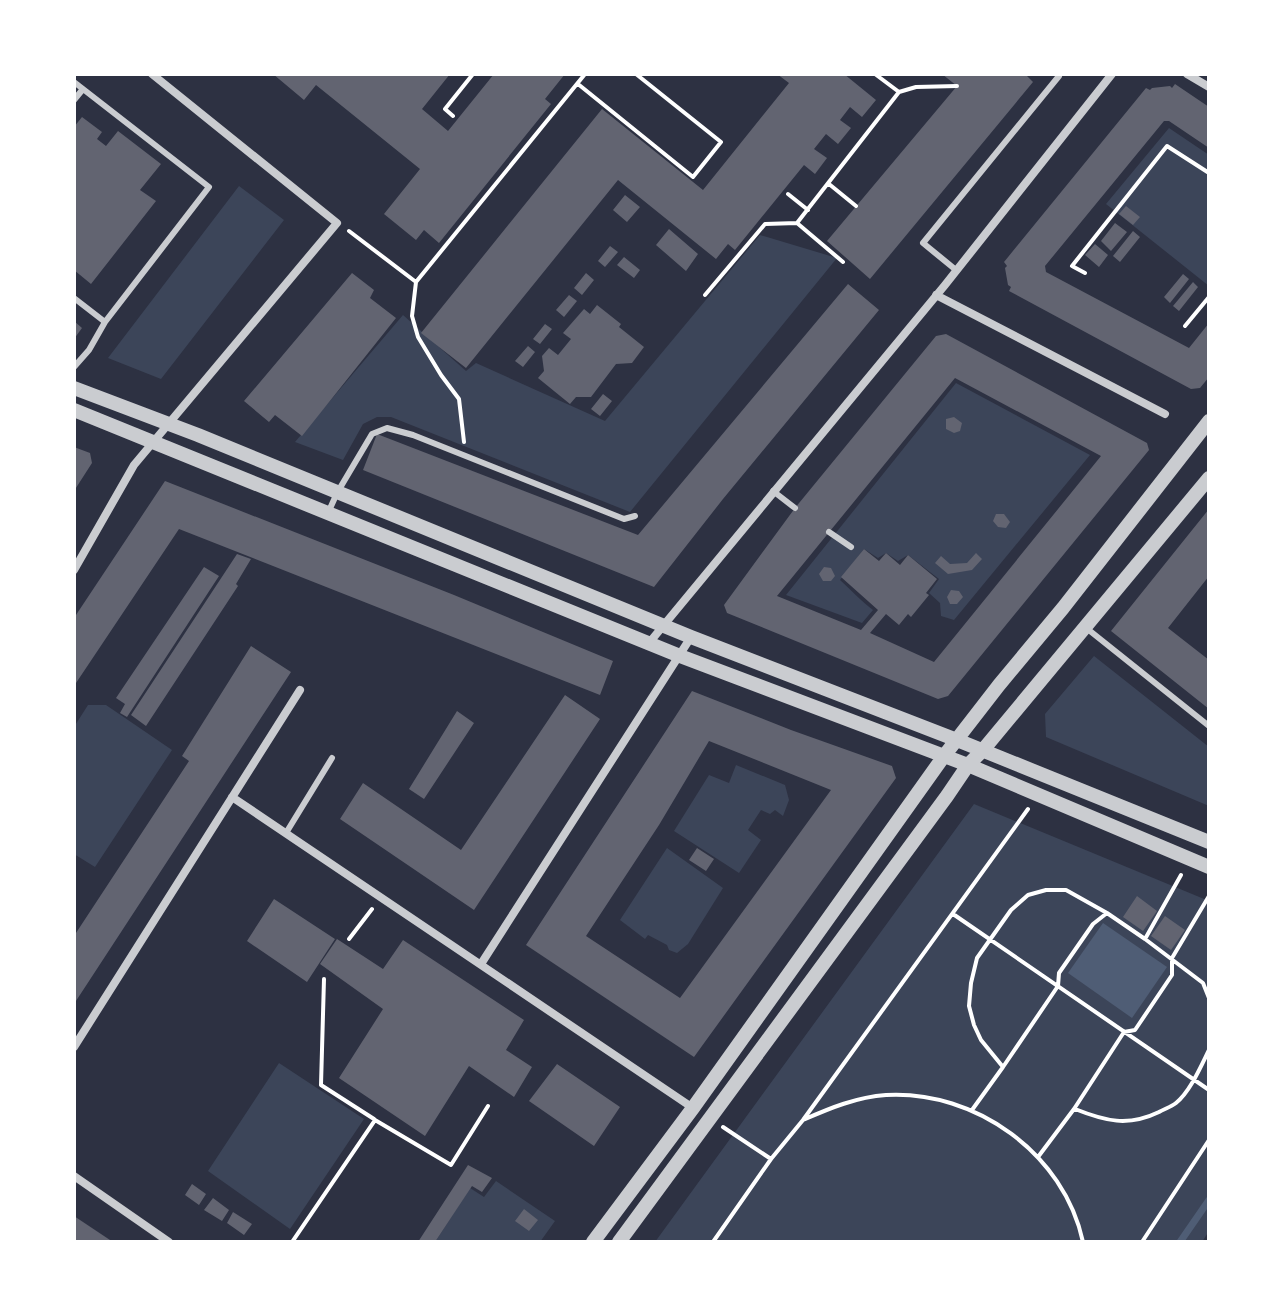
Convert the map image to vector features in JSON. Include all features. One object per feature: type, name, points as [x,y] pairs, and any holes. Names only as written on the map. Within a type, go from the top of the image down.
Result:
[{"type":"street","points":[[74,570],[134,465],[337,223],[152,74]]},
{"type":"street","points":[[649,643],[936,295],[1112,74]]},
{"type":"street","points":[[1187,74],[1209,87]]},
{"type":"street","points":[[936,295],[1165,414]]},
{"type":"street","points":[[74,388],[1209,842]]},
{"type":"street","points":[[74,410],[680,656],[968,765],[1209,867]]},
{"type":"street","points":[[593,1242],[693,1108],[944,756],[1204,436],[1209,421]]},
{"type":"street","points":[[619,1242],[968,765],[1209,478]]},
{"type":"street","points":[[481,964],[691,637]]},
{"type":"street","points":[[74,1047],[300,690]]},
{"type":"street","points":[[232,797],[711,1119]]},
{"type":"street","points":[[74,1176],[169,1242]]},
{"type":"lane","points":[[956,270],[923,243],[1059,76]]},
{"type":"lane","points":[[74,82],[209,187],[74,367]]},
{"type":"lane","points":[[74,100],[83,89]]},
{"type":"lane","points":[[74,298],[105,322]]},
{"type":"lane","points":[[327,514],[372,434],[387,428],[413,435],[624,519],[635,516]]},
{"type":"lane","points":[[773,491],[795,508]]},
{"type":"lane","points":[[829,532],[851,547]]},
{"type":"lane","points":[[1085,627],[1209,726]]},
{"type":"lane","points":[[286,833],[332,758]]},
{"type":"path","points":[[453,116],[445,109],[473,74]]},
{"type":"path","points":[[465,456],[459,399],[418,337],[412,316],[416,282],[585,74]]},
{"type":"path","points":[[577,84],[693,177],[721,142],[636,74]]},
{"type":"path","points":[[875,74],[899,92]]},
{"type":"path","points":[[797,223],[899,92],[916,87],[957,86]]},
{"type":"path","points":[[1085,273],[1072,266],[1167,146],[1209,173]]},
{"type":"path","points":[[829,184],[856,206]]},
{"type":"path","points":[[788,194],[808,210]]},
{"type":"path","points":[[337,223],[416,282]]},
{"type":"path","points":[[705,295],[765,224],[797,223],[843,262]]},
{"type":"path","points":[[1185,326],[1209,297]]},
{"type":"path","points":[[713,1242],[1039,794]]},
{"type":"path","points":[[1145,939],[1190,859]]},
{"type":"path","points":[[1003,1067],[981,1040],[969,1006],[977,958],[1011,910],[1028,895],[1046,890],[1066,890],[1107,913],[1203,983],[1209,998]]},
{"type":"path","points":[[1038,1157],[1074,1109],[1124,1032],[1135,1030],[1172,975],[1172,958],[1209,896]]},
{"type":"path","points":[[349,939],[380,897]]},
{"type":"path","points":[[972,1110],[1058,986],[1059,973],[1093,924],[1107,913]]},
{"type":"path","points":[[953,914],[1209,1090]]},
{"type":"path","points":[[324,979],[321,1085],[451,1165],[488,1106]]},
{"type":"path","points":[[1074,1109],[1102,1120],[1128,1122],[1154,1115],[1176,1103],[1194,1080],[1209,1050]]},
{"type":"path","points":[[803,1120],[843,1103],[886,1095],[930,1098],[972,1110],[1007,1129],[1038,1157],[1066,1195],[1083,1242]]},
{"type":"path","points":[[711,1119],[771,1159]]},
{"type":"path","points":[[292,1242],[375,1120]]},
{"type":"path","points":[[1142,1242],[1209,1140]]},
{"type":"shaded area","points":[[1169,128],[1209,155],[1209,286],[1106,204]]},
{"type":"shaded area","points":[[239,186],[284,220],[161,379],[108,358]]},
{"type":"shaded area","points":[[760,235],[837,258],[630,512],[391,417],[377,417],[363,424],[343,460],[295,442],[403,315],[466,371],[476,363],[605,421]]},
{"type":"shaded area","points":[[956,383],[1090,455],[954,620],[941,616],[940,603],[929,593],[939,579],[908,555],[898,561],[886,553],[878,558],[864,549],[840,580],[873,610],[862,623],[786,595]]},
{"type":"shaded area","points":[[1094,656],[1209,747],[1209,806],[1046,737],[1045,714]]},
{"type":"shaded area","points":[[88,705],[106,705],[172,750],[95,867],[74,854],[74,727]]},
{"type":"shaded area","points":[[736,765],[785,785],[789,800],[783,816],[775,810],[770,814],[761,810],[748,830],[761,840],[739,873],[674,831],[709,775],[729,783]]},
{"type":"shaded area","points":[[974,804],[1209,901],[1209,1231],[1202,1242],[655,1242]]},
{"type":"shaded area","points":[[667,848],[723,888],[688,944],[677,953],[648,935],[645,939],[620,920]]},
{"type":"shaded area","points":[[1103,923],[1167,967],[1132,1018],[1068,973]]},
{"type":"shaded area","points":[[279,1063],[364,1119],[290,1229],[208,1171]]},
{"type":"shaded area","points":[[496,1181],[555,1221],[540,1242],[435,1242],[470,1188],[484,1197]]},
{"type":"building","points":[[273,74],[450,74],[422,109],[448,131],[494,74],[565,74],[545,99],[551,104],[439,243],[424,230],[416,240],[384,214],[420,169],[316,85],[304,100]]},
{"type":"building","points":[[777,74],[844,74],[876,100],[862,117],[850,107],[840,120],[851,128],[838,144],[826,134],[814,149],[827,158],[815,174],[804,165],[735,250],[728,244],[716,259],[618,180],[466,368],[421,333],[602,109],[703,190],[789,83]]},
{"type":"building","points":[[942,74],[1025,74],[1033,82],[870,279],[827,241],[957,86]]},
{"type":"building","points":[[1175,84],[1209,107],[1209,148],[1169,121],[1164,121],[1045,266],[1046,272],[1189,348],[1209,323],[1209,377],[1200,388],[1191,389],[1009,291],[1011,287],[1004,262],[1146,88],[1172,88]]},
{"type":"building","points":[[82,117],[102,132],[97,139],[106,146],[118,131],[161,164],[140,190],[156,201],[91,284],[74,270],[74,127]]},
{"type":"building","points":[[625,195],[640,207],[627,222],[613,210]]},
{"type":"building","points":[[1126,206],[1140,217],[1133,225],[1119,214]]},
{"type":"building","points":[[1115,223],[1127,232],[1111,251],[1101,241]]},
{"type":"building","points":[[669,229],[698,254],[686,271],[656,245]]},
{"type":"building","points":[[1133,231],[1140,237],[1120,262],[1113,256]]},
{"type":"building","points":[[1095,244],[1108,255],[1099,267],[1085,255]]},
{"type":"building","points":[[610,246],[618,252],[605,267],[598,261]]},
{"type":"building","points":[[624,257],[640,270],[634,278],[617,265]]},
{"type":"building","points":[[352,273],[374,290],[370,298],[396,318],[302,436],[275,415],[269,422],[244,401]]},
{"type":"building","points":[[586,273],[594,280],[582,295],[574,288]]},
{"type":"building","points":[[1183,274],[1189,279],[1170,303],[1164,297]]},
{"type":"building","points":[[1193,282],[1198,287],[1179,311],[1173,306]]},
{"type":"building","points":[[848,284],[879,310],[654,587],[363,470],[377,434],[638,535]]},
{"type":"building","points":[[569,295],[577,301],[564,317],[556,310]]},
{"type":"building","points":[[597,305],[644,347],[632,363],[616,364],[591,397],[576,397],[570,404],[538,378],[544,371],[542,356],[549,348],[558,355],[571,339],[563,333],[584,309],[590,314]]},
{"type":"building","points":[[74,321],[82,328],[74,339]]},
{"type":"building","points":[[545,324],[552,329],[540,344],[533,339]]},
{"type":"building","points":[[946,334],[1147,443],[1149,450],[948,696],[938,699],[727,613],[724,605],[795,508],[936,336]],"holes":[[[955,378],[1101,456],[934,662],[870,633],[886,614],[899,625],[908,614],[911,617],[929,595],[926,593],[937,579],[908,555],[900,565],[886,553],[879,561],[864,549],[841,577],[878,610],[861,630],[777,596]]]},
{"type":"building","points":[[528,346],[535,352],[523,367],[515,361]]},
{"type":"building","points":[[603,394],[612,401],[600,416],[591,409]]},
{"type":"building","points":[[954,417],[962,423],[960,431],[954,433],[946,429],[946,419]]},
{"type":"building","points":[[74,447],[90,453],[92,463],[74,491]]},
{"type":"building","points":[[165,481],[613,661],[600,695],[179,529],[74,686],[74,618]]},
{"type":"building","points":[[1209,509],[1209,576],[1168,628],[1209,660],[1209,709],[1111,631]]},
{"type":"building","points":[[996,514],[1004,514],[1010,522],[1006,528],[998,527],[993,521]]},
{"type":"building","points":[[976,553],[982,559],[972,570],[948,574],[935,563],[941,556],[950,564],[967,563]]},
{"type":"building","points":[[237,554],[251,559],[236,584],[238,586],[146,726],[131,715]]},
{"type":"building","points":[[204,567],[219,576],[127,717],[120,713],[125,704],[116,698]]},
{"type":"building","points":[[824,567],[831,568],[835,576],[831,581],[823,581],[819,574]]},
{"type":"building","points":[[951,590],[959,591],[963,597],[957,604],[950,604],[947,597]]},
{"type":"building","points":[[251,646],[291,672],[74,1004],[74,936],[189,761],[182,756]]},
{"type":"building","points":[[692,691],[892,766],[896,778],[694,1057],[526,945]],"holes":[[[709,741],[831,790],[680,998],[586,936],[659,825]]]},
{"type":"building","points":[[565,695],[600,719],[474,910],[340,819],[363,783],[461,850]]},
{"type":"building","points":[[457,711],[474,723],[424,799],[409,789]]},
{"type":"building","points":[[697,848],[714,859],[706,871],[689,860]]},
{"type":"building","points":[[1137,896],[1157,911],[1143,931],[1123,917]]},
{"type":"building","points":[[274,899],[335,939],[307,982],[247,941]]},
{"type":"building","points":[[1165,916],[1185,930],[1171,950],[1151,936]]},
{"type":"building","points":[[337,939],[383,969],[403,940],[524,1020],[506,1050],[532,1067],[514,1097],[469,1066],[425,1136],[339,1078],[383,1009],[320,964]]},
{"type":"building","points":[[557,1064],[620,1107],[594,1146],[529,1101]]},
{"type":"building","points":[[468,1165],[492,1178],[482,1192],[472,1186],[435,1242],[418,1242]]},
{"type":"building","points":[[192,1184],[206,1194],[199,1205],[185,1195]]},
{"type":"building","points":[[213,1198],[229,1210],[222,1221],[204,1210]]},
{"type":"building","points":[[524,1209],[538,1220],[529,1231],[515,1221]]},
{"type":"building","points":[[233,1212],[252,1224],[244,1235],[227,1223]]},
{"type":"building","points":[[74,1216],[113,1242],[74,1242]]},
{"type":"waterway","points":[[1180,1242],[1209,1200]]}]
